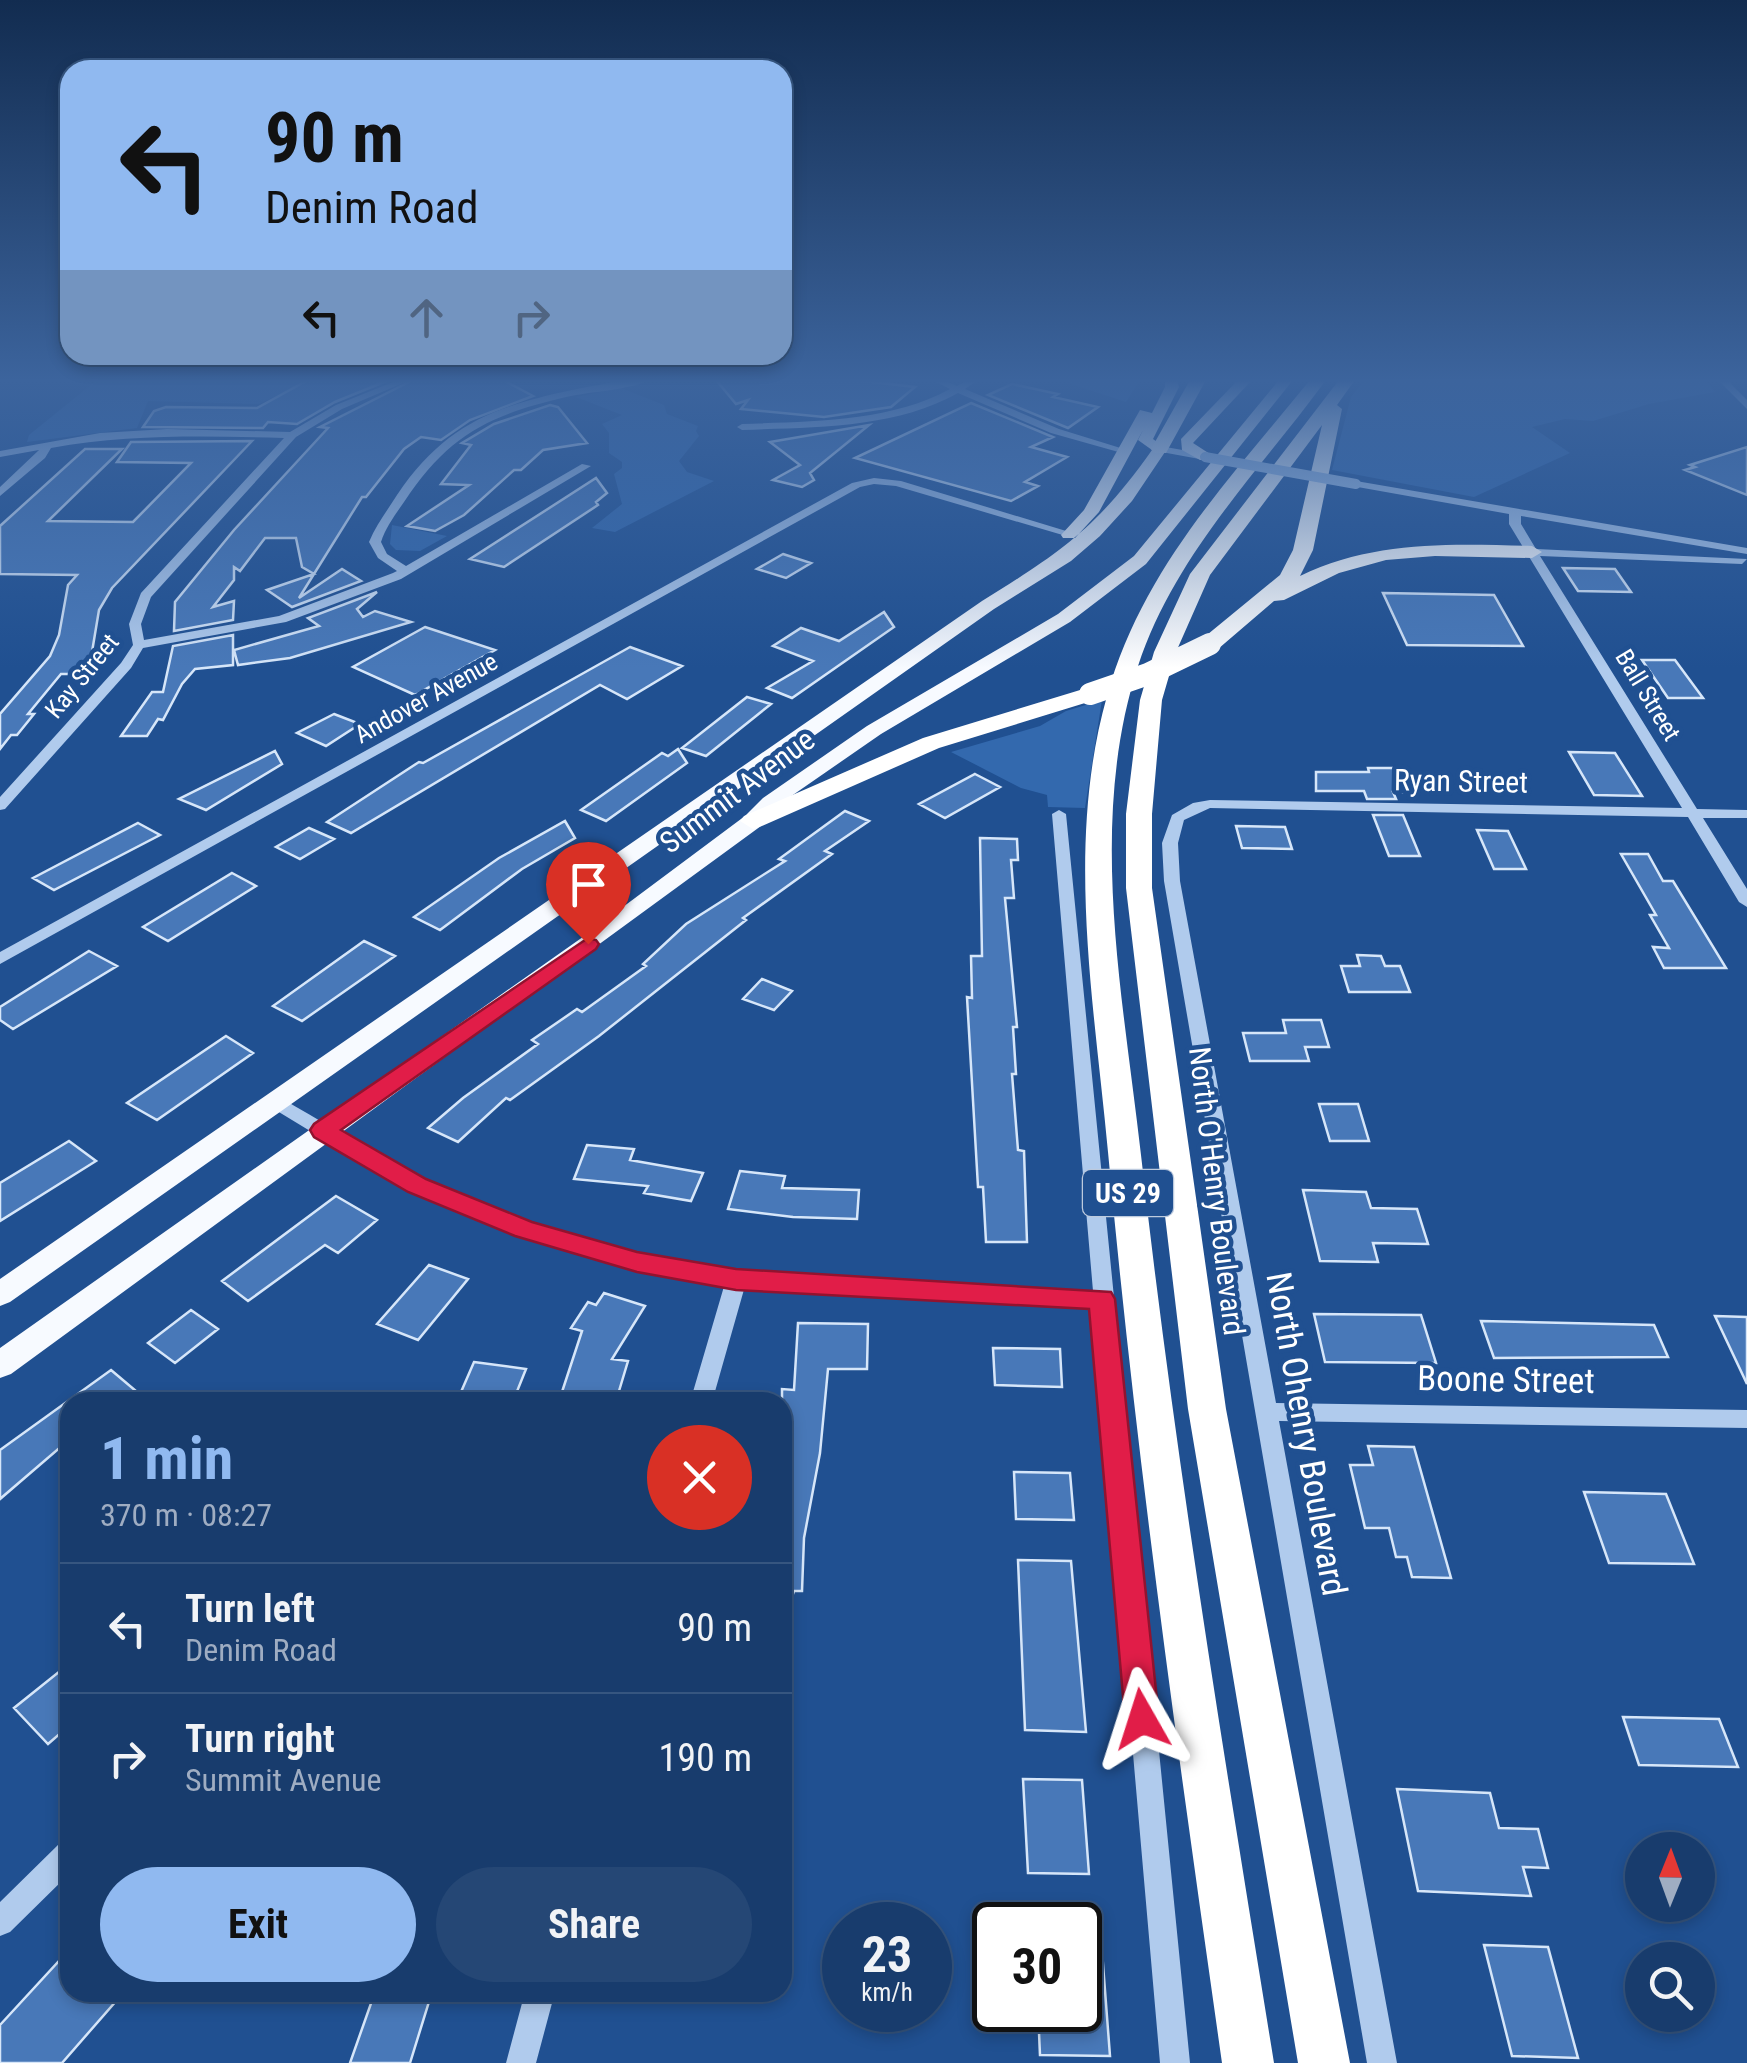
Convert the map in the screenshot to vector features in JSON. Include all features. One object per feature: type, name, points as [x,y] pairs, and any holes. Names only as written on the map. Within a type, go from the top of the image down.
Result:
[{"type":"highway","name":"US 29","points":[[1248,2063],[1141,1332],[1100,888],[1102,787],[1114,710],[1134,640],[1179,556],[1251,476]]},
{"type":"highway","name":"North O'Henry Boulevard","points":[[1269,476],[1200,574],[1164,652],[1150,700],[1139,814],[1139,888],[1207,1410],[1324,2063]]},
{"type":"highway","points":[[754,821],[931,743],[1148,674],[1210,644],[1265,602],[1289,578],[1303,550],[1317,476]]},
{"type":"highway","points":[[1265,602],[1341,566],[1371,558],[1422,551],[1532,552]]},
{"type":"main road","name":"Summit Avenue","points":[[988,605],[1091,512],[1109,476]]},
{"type":"main road","name":"Summit Avenue","points":[[0,1294],[988,605],[1065,558],[1094,534],[1141,476]]},
{"type":"main road","name":"Summit Avenue","points":[[0,1365],[322,1130],[588,944],[754,821],[770,802],[874,730],[1064,618],[1113,582],[1140,560],[1208,476]]},
{"type":"main road","points":[[672,827],[717,847]]},
{"type":"street","points":[[0,493],[19,476]]},
{"type":"street","name":"Kay Street","points":[[0,806],[126,665],[139,645],[135,624],[144,596],[255,476]]},
{"type":"street","points":[[406,571],[382,556],[375,542],[419,476]]},
{"type":"street","points":[[139,645],[282,619],[406,571],[568,476]]},
{"type":"street","points":[[1313,476],[1747,551]]},
{"type":"street","name":"Andover Avenue","points":[[0,959],[856,485],[874,481],[897,484],[1070,534]]},
{"type":"street","name":"Ball Street","points":[[1515,512],[1515,524],[1747,902]]},
{"type":"street","points":[[1532,552],[1747,560]]},
{"type":"street","name":"Ryan Street","points":[[1177,818],[1210,804],[1747,814]]},
{"type":"street","points":[[1059,814],[1174,2063]]},
{"type":"street","name":"North Ohenry Boulevard","points":[[1177,818],[1170,843],[1172,881],[1382,2063]]},
{"type":"street","points":[[275,1102],[417,1185],[524,1229],[637,1262],[736,1280],[1102,1299]]},
{"type":"street","points":[[705,1392],[736,1280]]},
{"type":"street","name":"Boone Street","points":[[1265,1412],[1747,1419]]},
{"type":"street","points":[[0,1922],[60,1863]]},
{"type":"street","points":[[521,2063],[537,2002]]},
{"type":"shaded area","points":[[615,476],[700,476],[714,481],[615,532],[592,528],[622,504]]},
{"type":"shaded area","points":[[1365,476],[1519,476],[1474,497]]},
{"type":"shaded area","points":[[392,525],[447,536],[420,551],[396,550],[390,544]]},
{"type":"shaded area","points":[[1102,700],[1085,808],[1048,807],[1047,795],[1021,788],[951,752],[1040,726],[1066,711]]},
{"type":"building","points":[[55,476],[94,476],[48,521],[133,522],[178,476],[218,476],[112,588],[99,610],[92,652],[75,674],[61,674],[28,714],[34,714],[17,735],[11,735],[0,749],[0,714],[50,656],[59,635],[68,585],[77,575],[0,574],[0,526]]},
{"type":"building","points":[[284,476],[382,476],[362,497],[314,574],[302,567],[296,538],[265,538],[240,571],[234,567],[234,580],[213,607],[234,601],[233,620],[174,631],[175,602]]},
{"type":"building","points":[[447,476],[507,476],[464,515],[435,531],[407,526],[469,485],[441,484]]},
{"type":"building","points":[[780,476],[812,476],[814,480],[802,487],[773,480]]},
{"type":"building","points":[[921,476],[1035,476],[1025,482],[1038,486],[1011,501]]},
{"type":"building","points":[[1701,476],[1747,476],[1747,495]]},
{"type":"building","points":[[596,478],[607,493],[596,502],[598,505],[504,567],[470,559]]},
{"type":"building","points":[[783,554],[811,563],[786,578],[757,569]]},
{"type":"building","points":[[1563,568],[1615,569],[1631,592],[1578,591]]},
{"type":"building","points":[[342,569],[361,581],[292,607],[267,590],[314,574],[299,598]]},
{"type":"building","points":[[377,592],[357,609],[363,617],[375,611],[411,622],[290,658],[238,665],[234,650],[319,626],[308,618]]},
{"type":"building","points":[[1383,593],[1494,595],[1523,646],[1407,645]]},
{"type":"building","points":[[884,612],[894,627],[792,698],[767,688],[813,661],[773,646],[801,628],[839,641]]},
{"type":"building","points":[[425,627],[495,650],[415,695],[353,667]]},
{"type":"building","points":[[233,635],[233,665],[195,669],[182,684],[163,720],[158,719],[147,736],[121,736],[152,692],[163,692],[173,646]]},
{"type":"building","points":[[630,647],[682,666],[627,699],[600,685],[351,833],[327,822],[419,762]]},
{"type":"building","points":[[1642,660],[1675,660],[1703,698],[1668,698]]},
{"type":"building","points":[[747,697],[771,704],[706,756],[682,748]]},
{"type":"building","points":[[334,714],[360,724],[326,746],[297,733]]},
{"type":"building","points":[[678,749],[687,763],[606,821],[581,810],[662,753],[668,756]]},
{"type":"building","points":[[275,751],[282,764],[206,810],[179,799]]},
{"type":"building","points":[[1569,752],[1615,753],[1642,796],[1594,795]]},
{"type":"building","points":[[1368,768],[1404,768],[1414,792],[1393,792],[1396,799],[1367,799],[1364,791],[1316,791],[1316,772],[1369,772]]},
{"type":"building","points":[[975,774],[1000,787],[945,818],[919,804]]},
{"type":"building","points":[[845,811],[869,821],[825,851],[832,854],[743,918],[746,920],[599,1036],[510,1100],[506,1098],[458,1142],[428,1128],[538,1044],[532,1040],[577,1009],[582,1012],[646,966],[643,964],[686,924],[785,861],[779,859]]},
{"type":"building","points":[[1373,815],[1403,815],[1420,856],[1389,856]]},
{"type":"building","points":[[565,821],[575,838],[522,869],[440,930],[414,917],[499,858]]},
{"type":"building","points":[[138,823],[160,835],[54,890],[33,878]]},
{"type":"building","points":[[1236,826],[1285,827],[1292,849],[1242,848]]},
{"type":"building","points":[[309,828],[334,839],[300,859],[276,847]]},
{"type":"building","points":[[1477,830],[1508,831],[1526,869],[1494,869]]},
{"type":"building","points":[[980,838],[1017,839],[1018,860],[1011,860],[1014,898],[1005,898],[1017,1027],[1013,1027],[1016,1074],[1012,1074],[1018,1150],[1024,1151],[1027,1242],[986,1242],[983,1187],[978,1187],[967,997],[972,998],[971,956],[982,956]]},
{"type":"building","points":[[1621,854],[1648,854],[1663,881],[1673,881],[1726,968],[1664,968],[1653,947],[1669,948],[1650,915],[1656,915]]},
{"type":"building","points":[[232,873],[256,886],[168,941],[143,927]]},
{"type":"building","points":[[364,941],[395,956],[302,1021],[273,1006]]},
{"type":"building","points":[[89,951],[117,966],[13,1029],[0,1020],[0,1007]]},
{"type":"building","points":[[1357,955],[1381,956],[1385,966],[1400,966],[1410,992],[1349,992],[1341,966],[1360,966]]},
{"type":"building","points":[[762,979],[792,991],[774,1010],[743,999]]},
{"type":"building","points":[[1283,1020],[1321,1020],[1329,1047],[1305,1047],[1309,1061],[1250,1061],[1243,1033],[1286,1033]]},
{"type":"building","points":[[226,1036],[253,1053],[157,1120],[127,1103]]},
{"type":"building","points":[[1319,1104],[1358,1104],[1369,1141],[1330,1141]]},
{"type":"building","points":[[69,1141],[96,1161],[0,1221],[0,1183]]},
{"type":"building","points":[[587,1145],[634,1149],[630,1160],[703,1173],[691,1201],[644,1193],[648,1186],[574,1179]]},
{"type":"building","points":[[740,1171],[785,1176],[782,1188],[859,1190],[857,1219],[728,1209]]},
{"type":"building","points":[[1303,1190],[1366,1192],[1371,1208],[1417,1209],[1428,1244],[1373,1243],[1378,1262],[1320,1261]]},
{"type":"building","points":[[336,1196],[377,1220],[338,1253],[325,1245],[248,1301],[222,1281]]},
{"type":"building","points":[[429,1265],[468,1279],[418,1340],[377,1324]]},
{"type":"building","points":[[604,1293],[645,1306],[612,1359],[628,1361],[619,1392],[562,1392],[582,1331],[571,1328],[588,1302],[596,1305]]},
{"type":"building","points":[[191,1310],[218,1329],[175,1363],[148,1343]]},
{"type":"building","points":[[1314,1314],[1421,1315],[1436,1363],[1325,1362]]},
{"type":"building","points":[[1715,1316],[1747,1317],[1747,1384]]},
{"type":"building","points":[[1481,1321],[1654,1325],[1668,1357],[1494,1358]]},
{"type":"building","points":[[798,1323],[868,1324],[867,1369],[828,1369],[820,1453],[804,1538],[802,1591],[793,1594],[792,1392],[782,1389],[794,1390]]},
{"type":"building","points":[[993,1348],[1060,1349],[1062,1387],[995,1385]]},
{"type":"building","points":[[474,1362],[526,1369],[517,1392],[461,1392]]},
{"type":"building","points":[[111,1370],[137,1392],[80,1392]]},
{"type":"building","points":[[60,1407],[60,1448],[0,1499],[0,1450]]},
{"type":"building","points":[[1368,1446],[1414,1447],[1451,1578],[1412,1577],[1407,1557],[1396,1557],[1389,1528],[1365,1528],[1350,1465],[1373,1465]]},
{"type":"building","points":[[1014,1472],[1070,1473],[1074,1520],[1016,1519]]},
{"type":"building","points":[[1584,1492],[1666,1494],[1694,1564],[1609,1563]]},
{"type":"building","points":[[1018,1560],[1071,1561],[1086,1732],[1025,1730]]},
{"type":"building","points":[[60,1671],[60,1734],[48,1744],[14,1708]]},
{"type":"building","points":[[1623,1717],[1719,1719],[1738,1767],[1639,1765]]},
{"type":"building","points":[[1023,1779],[1082,1780],[1089,1874],[1028,1873]]},
{"type":"building","points":[[1397,1789],[1490,1793],[1499,1828],[1538,1829],[1548,1868],[1523,1867],[1531,1896],[1418,1891]]},
{"type":"building","points":[[1484,1945],[1548,1947],[1578,2058],[1512,2056]]},
{"type":"building","points":[[1102,1951],[1110,2056],[1040,2055],[1039,2032],[1102,2032]]},
{"type":"building","points":[[60,1960],[60,2002],[115,2002],[62,2063],[0,2063],[0,2025]]},
{"type":"building","points":[[371,2002],[429,2002],[410,2063],[350,2063]]},
{"type":"route","points":[[588,944],[322,1130],[417,1185],[524,1229],[637,1262],[736,1280],[1102,1299],[1142,1719]]}]
